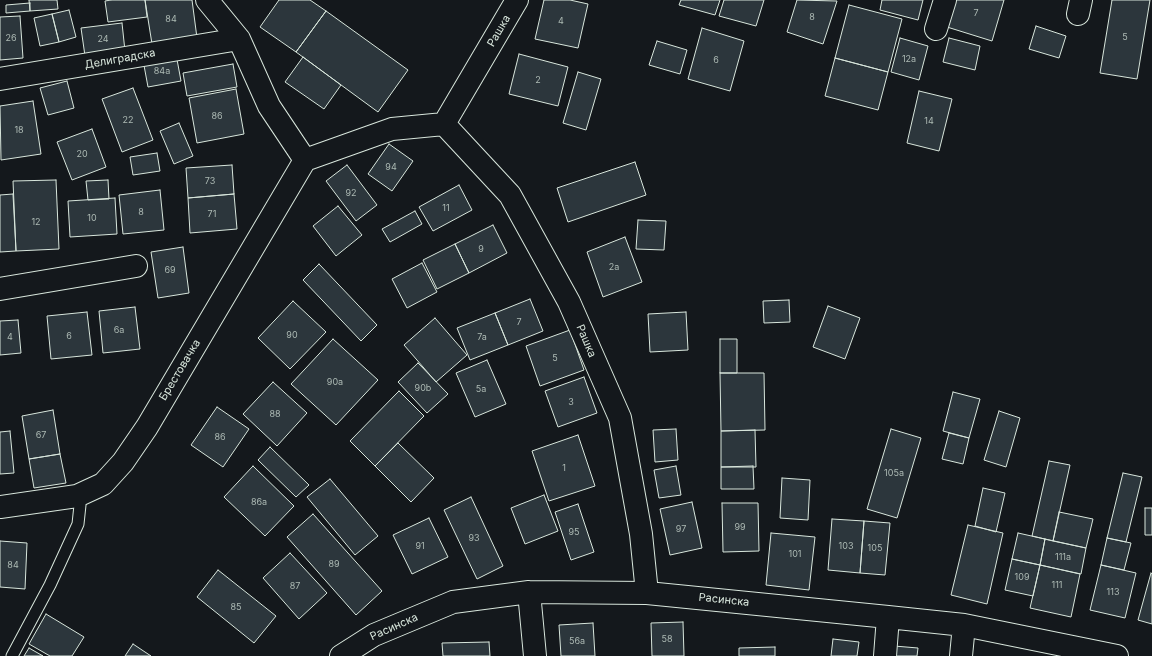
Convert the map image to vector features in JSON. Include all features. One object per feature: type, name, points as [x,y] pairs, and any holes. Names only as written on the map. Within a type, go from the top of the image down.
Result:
[{"type":"street","points":[[207,0],[239,39],[269,106],[306,160],[392,129],[444,124]]},
{"type":"street","name":"Рашка","points":[[517,0],[444,124],[510,196],[569,302],[620,418],[641,534],[647,592]]},
{"type":"street","points":[[936,29],[945,0]]},
{"type":"street","name":"Делиградска","points":[[0,79],[239,39]]},
{"type":"street","name":"Брестовачка","points":[[0,507],[77,496],[103,484],[123,462],[147,427],[306,160]]},
{"type":"street","points":[[0,289],[136,266]]},
{"type":"street","points":[[529,592],[536,656]]},
{"type":"street","name":"Расинска","points":[[341,656],[374,635],[453,602],[529,592],[647,592],[964,625],[1070,652],[1117,656]]},
{"type":"street","points":[[885,656],[888,617]]},
{"type":"street","points":[[960,656],[964,625]]},
{"type":"lane","points":[[12,656],[50,585],[78,524],[80,505],[77,496]]},
{"type":"building","points":[[29,0],[57,0],[58,9],[30,11]]},
{"type":"building","points":[[145,0],[147,17],[108,22],[105,1]]},
{"type":"building","points":[[145,0],[192,0],[197,38],[152,44]]},
{"type":"building","points":[[279,0],[310,0],[326,11],[296,52],[260,27]]},
{"type":"building","points":[[544,0],[570,0],[588,4],[578,48],[535,39]]},
{"type":"building","points":[[681,0],[720,0],[715,15],[679,5]]},
{"type":"building","points":[[724,0],[764,0],[756,26],[719,16]]},
{"type":"building","points":[[797,0],[837,1],[823,44],[787,32]]},
{"type":"building","points":[[882,0],[923,0],[918,20],[880,10]]},
{"type":"building","points":[[955,0],[1004,0],[992,41],[947,27]]},
{"type":"building","points":[[1112,0],[1150,0],[1137,79],[1100,73]]},
{"type":"building","points":[[30,3],[30,11],[6,13],[6,5]]},
{"type":"building","points":[[849,5],[902,19],[888,72],[835,58]]},
{"type":"building","points":[[69,10],[76,37],[59,42],[52,14]]},
{"type":"building","points":[[326,11],[408,70],[378,112],[296,52]]},
{"type":"building","points":[[52,14],[59,42],[40,46],[34,18]]},
{"type":"building","points":[[20,16],[23,58],[0,60],[0,17]]},
{"type":"building","points":[[122,23],[125,51],[85,56],[81,28]]},
{"type":"building","points":[[1036,26],[1066,36],[1059,58],[1029,49]]},
{"type":"building","points":[[702,28],[744,41],[730,91],[688,79]]},
{"type":"building","points":[[900,38],[928,46],[919,80],[891,72]]},
{"type":"building","points":[[949,38],[980,46],[975,70],[943,62]]},
{"type":"building","points":[[657,41],[687,50],[680,74],[649,65]]},
{"type":"building","points":[[176,54],[181,81],[148,87],[143,60]]},
{"type":"building","points":[[519,54],[568,67],[558,106],[509,94]]},
{"type":"building","points":[[303,57],[341,85],[324,109],[285,82]]},
{"type":"building","points":[[835,58],[888,72],[878,110],[825,96]]},
{"type":"building","points":[[233,64],[237,87],[187,96],[183,73]]},
{"type":"building","points":[[578,72],[601,79],[586,130],[563,123]]},
{"type":"building","points":[[67,81],[74,108],[48,115],[40,88]]},
{"type":"building","points":[[133,88],[153,140],[122,152],[102,99]]},
{"type":"building","points":[[236,89],[244,134],[197,143],[189,98]]},
{"type":"building","points":[[919,91],[952,99],[939,151],[907,143]]},
{"type":"building","points":[[33,101],[41,154],[1,160],[0,106]]},
{"type":"building","points":[[179,123],[193,156],[174,164],[160,131]]},
{"type":"building","points":[[92,129],[106,167],[72,180],[57,142]]},
{"type":"building","points":[[389,144],[413,161],[392,191],[368,174]]},
{"type":"building","points":[[157,153],[160,171],[133,175],[130,157]]},
{"type":"building","points":[[635,162],[646,195],[568,222],[557,188]]},
{"type":"building","points":[[232,165],[234,194],[188,198],[186,168]]},
{"type":"building","points":[[347,165],[377,205],[356,221],[326,181]]},
{"type":"building","points":[[56,180],[59,249],[16,251],[13,181]]},
{"type":"building","points":[[108,180],[109,199],[88,200],[86,181]]},
{"type":"building","points":[[459,185],[472,210],[433,231],[419,207]]},
{"type":"building","points":[[160,190],[164,230],[123,234],[119,195]]},
{"type":"building","points":[[13,194],[16,251],[0,252],[0,195]]},
{"type":"building","points":[[234,194],[237,229],[190,233],[188,198]]},
{"type":"building","points":[[115,198],[117,234],[70,237],[68,201]]},
{"type":"building","points":[[338,206],[362,235],[336,256],[313,226]]},
{"type":"building","points":[[415,211],[422,224],[390,242],[382,229]]},
{"type":"building","points":[[638,220],[666,221],[664,250],[636,249]]},
{"type":"building","points":[[493,225],[507,253],[469,273],[455,244]]},
{"type":"building","points":[[625,237],[642,282],[603,297],[587,252]]},
{"type":"building","points":[[455,244],[469,273],[437,289],[423,260]]},
{"type":"building","points":[[183,247],[189,293],[158,298],[151,252]]},
{"type":"building","points":[[422,263],[437,292],[407,308],[392,279]]},
{"type":"building","points":[[319,264],[377,325],[361,341],[303,280]]},
{"type":"building","points":[[530,299],[543,331],[508,345],[495,313]]},
{"type":"building","points":[[789,300],[790,322],[764,323],[763,301]]},
{"type":"building","points":[[293,301],[326,332],[290,369],[258,338]]},
{"type":"building","points":[[828,306],[860,318],[845,359],[813,347]]},
{"type":"building","points":[[135,307],[140,349],[103,353],[99,311]]},
{"type":"building","points":[[87,312],[92,355],[51,359],[47,316]]},
{"type":"building","points":[[686,312],[688,350],[650,352],[648,314]]},
{"type":"building","points":[[495,313],[508,345],[470,360],[457,328]]},
{"type":"building","points":[[435,318],[467,355],[436,382],[404,345]]},
{"type":"building","points":[[18,320],[21,353],[0,355],[0,321]]},
{"type":"building","points":[[570,330],[584,370],[540,386],[526,346]]},
{"type":"building","points":[[333,339],[378,380],[336,425],[291,384]]},
{"type":"building","points":[[720,339],[737,339],[737,373],[720,373]]},
{"type":"building","points":[[487,360],[506,404],[475,417],[456,373]]},
{"type":"building","points":[[418,363],[448,394],[427,413],[398,382]]},
{"type":"building","points":[[720,373],[764,373],[765,430],[721,431]]},
{"type":"building","points":[[584,377],[597,413],[558,427],[545,391]]},
{"type":"building","points":[[273,382],[307,413],[277,446],[243,414]]},
{"type":"building","points":[[399,391],[424,416],[375,466],[350,441]]},
{"type":"building","points":[[953,392],[980,399],[969,438],[943,431]]},
{"type":"building","points":[[217,407],[249,429],[223,467],[191,445]]},
{"type":"building","points":[[53,410],[60,454],[29,459],[22,416]]},
{"type":"building","points":[[999,411],[1020,418],[1006,467],[984,460]]},
{"type":"building","points":[[676,429],[678,460],[655,462],[653,430]]},
{"type":"building","points":[[891,429],[921,438],[897,518],[867,509]]},
{"type":"building","points":[[755,430],[756,467],[721,467],[721,431]]},
{"type":"building","points":[[10,431],[14,473],[0,474],[0,432]]},
{"type":"building","points":[[949,433],[969,438],[963,464],[942,459]]},
{"type":"building","points":[[578,435],[595,486],[549,501],[532,451]]},
{"type":"building","points":[[398,443],[434,478],[411,502],[375,466]]},
{"type":"building","points":[[270,447],[309,485],[296,497],[258,460]]},
{"type":"building","points":[[60,454],[66,483],[34,488],[29,459]]},
{"type":"building","points":[[1049,461],[1070,465],[1053,541],[1032,536]]},
{"type":"building","points":[[253,466],[294,506],[265,536],[224,497]]},
{"type":"building","points":[[676,466],[681,495],[659,498],[654,470]]},
{"type":"building","points":[[753,466],[754,489],[721,489],[721,467]]},
{"type":"building","points":[[1123,473],[1142,477],[1126,542],[1107,538]]},
{"type":"building","points":[[782,478],[810,480],[808,520],[780,518]]},
{"type":"building","points":[[330,479],[378,536],[355,555],[307,497]]},
{"type":"building","points":[[983,488],[1005,493],[996,532],[975,526]]},
{"type":"building","points":[[544,495],[558,531],[525,544],[511,508]]},
{"type":"building","points":[[471,497],[503,566],[477,579],[444,510]]},
{"type":"building","points":[[692,502],[702,548],[670,555],[660,509]]},
{"type":"building","points":[[722,503],[758,503],[759,551],[723,552]]},
{"type":"building","points":[[578,504],[594,552],[571,560],[555,512]]},
{"type":"building","points":[[1145,508],[1152,508],[1152,535],[1145,535]]},
{"type":"building","points":[[1059,512],[1093,519],[1086,548],[1053,541]]},
{"type":"building","points":[[313,514],[382,591],[356,615],[287,537]]},
{"type":"building","points":[[429,518],[448,557],[412,574],[393,535]]},
{"type":"building","points":[[832,519],[864,521],[860,573],[828,570]]},
{"type":"building","points":[[864,521],[890,523],[885,575],[860,573]]},
{"type":"building","points":[[968,525],[1003,533],[987,604],[951,595]]},
{"type":"building","points":[[771,533],[815,537],[809,590],[766,585]]},
{"type":"building","points":[[1018,533],[1045,539],[1040,565],[1012,559]]},
{"type":"building","points":[[1107,538],[1131,543],[1124,570],[1101,565]]},
{"type":"building","points":[[1045,539],[1086,548],[1081,574],[1040,565]]},
{"type":"building","points":[[0,541],[27,543],[25,589],[0,587]]},
{"type":"building","points":[[290,553],[327,593],[299,619],[263,578]]},
{"type":"building","points":[[1012,559],[1040,565],[1033,596],[1005,590]]},
{"type":"building","points":[[1040,565],[1080,574],[1071,617],[1030,608]]},
{"type":"building","points":[[1101,565],[1136,573],[1125,618],[1090,610]]},
{"type":"building","points":[[218,570],[276,616],[254,643],[197,597]]},
{"type":"building","points":[[1151,573],[1152,574],[1152,624],[1138,620]]},
{"type":"building","points":[[46,614],[84,637],[72,656],[50,656],[29,644]]},
{"type":"building","points":[[683,622],[684,656],[652,656],[651,623]]},
{"type":"building","points":[[593,623],[595,656],[561,656],[559,625]]},
{"type":"building","points":[[833,639],[859,642],[857,656],[831,656]]},
{"type":"building","points":[[489,642],[490,656],[443,656],[442,643]]},
{"type":"building","points":[[133,644],[151,656],[125,656]]},
{"type":"building","points":[[894,646],[918,648],[917,656],[894,656]]},
{"type":"building","points":[[775,647],[775,656],[739,656],[739,648]]},
{"type":"building","points":[[29,648],[43,656],[24,656]]}]
